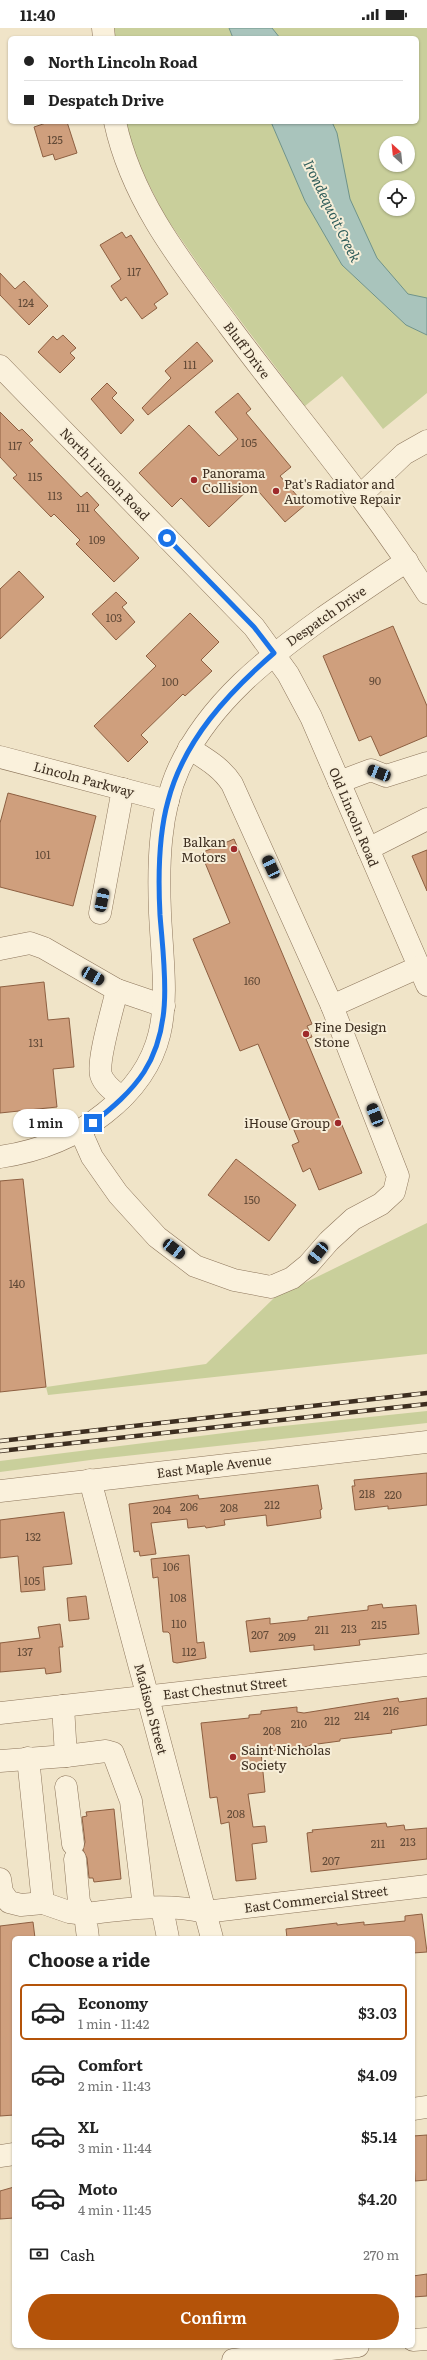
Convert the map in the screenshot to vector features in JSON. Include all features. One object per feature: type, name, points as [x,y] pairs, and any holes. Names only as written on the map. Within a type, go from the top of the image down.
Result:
[{"type":"street","name":"Bluff Drive","points":[[116,124],[124,156],[134,183],[166,240],[283,399],[360,496],[407,561]]},
{"type":"street","name":"North Lincoln Road","points":[[0,366],[254,627],[274,653]]},
{"type":"street","points":[[360,496],[404,454],[427,441]]},
{"type":"street","points":[[407,561],[427,593]]},
{"type":"street","name":"Despatch Drive","points":[[0,1157],[46,1148],[93,1123],[122,1098],[144,1071],[154,1053],[161,1031],[164,1006],[165,965],[159,884],[161,842],[168,801],[178,770],[189,748],[207,721],[229,695],[274,653],[407,561]]},
{"type":"street","name":"Old Lincoln Road","points":[[274,653],[311,716],[423,976]]},
{"type":"street","points":[[80,1130],[92,1157],[118,1194],[157,1237],[195,1266],[234,1280],[271,1287],[292,1278],[308,1265],[328,1241],[353,1219],[381,1204],[394,1192],[398,1176],[332,1006],[232,784],[225,773],[189,748]]},
{"type":"street","name":"Lincoln Parkway","points":[[0,757],[168,801]]},
{"type":"street","points":[[339,782],[371,770],[386,776],[427,763]]},
{"type":"street","points":[[100,913],[123,789]]},
{"type":"street","points":[[368,849],[427,819]]},
{"type":"street","points":[[0,949],[30,943],[44,948],[117,990],[164,1006]]},
{"type":"street","points":[[332,1006],[423,976]]},
{"type":"street","points":[[117,990],[101,1063],[101,1075],[106,1083],[122,1098]]},
{"type":"street","name":"East Maple Avenue","points":[[0,1491],[427,1442]]},
{"type":"street","name":"Madison Street","points":[[90,1480],[211,1936]]},
{"type":"street","name":"East Chestnut Street","points":[[0,1713],[427,1665]]},
{"type":"street","points":[[62,1706],[66,1756]]},
{"type":"street","points":[[0,1761],[66,1756],[106,1751],[113,1753],[117,1759],[122,1781],[131,1801],[153,1907],[167,1936]]},
{"type":"street","points":[[0,1879],[2,1892],[9,1902],[21,1906],[43,1903],[28,1758]]},
{"type":"street","points":[[66,1787],[79,1902],[85,1914],[88,1936]]},
{"type":"street","name":"East Commercial Street","points":[[43,1903],[69,1912],[85,1914],[153,1907],[186,1908],[205,1912],[427,1886]]},
{"type":"street","points":[[415,2109],[427,2107]]},
{"type":"street","points":[[0,2156],[12,2154]]},
{"type":"street","points":[[415,2340],[427,2339]]},
{"type":"street","points":[[233,2360],[323,2352],[346,2348]]},
{"type":"green space","points":[[112,28],[229,28],[232,36],[113,36]]},
{"type":"green space","points":[[247,28],[427,28],[427,314],[355,264],[290,124],[419,124],[419,36],[249,36]]},
{"type":"green space","points":[[126,124],[272,124],[305,201],[342,265],[406,325],[427,335],[427,393],[383,429],[342,376],[305,406],[206,275],[165,216],[134,155]]},
{"type":"green space","points":[[427,1223],[427,1354],[48,1395],[46,1387],[206,1364],[274,1298]]},
{"type":"green space","points":[[427,1411],[427,1423],[98,1459],[0,1472],[0,1461],[264,1428]]},
{"type":"water","points":[[229,28],[272,28],[278,36],[232,36]]},
{"type":"water","name":"Irondequoit Creek","points":[[272,124],[333,124],[337,133],[350,199],[377,258],[408,294],[427,298],[427,335],[406,325],[342,265],[305,201]]},
{"type":"building","points":[[43,124],[68,124],[77,153],[55,160],[53,154],[43,157],[34,127]]},
{"type":"building","points":[[122,232],[126,238],[131,235],[168,294],[154,304],[157,308],[142,319],[126,297],[121,301],[111,286],[121,279],[100,245]]},
{"type":"building","points":[[0,273],[15,289],[24,281],[48,306],[29,325],[0,295]]},
{"type":"building","points":[[63,335],[76,348],[70,353],[75,358],[60,373],[38,352],[53,336],[57,340]]},
{"type":"building","points":[[197,342],[213,361],[148,415],[142,408],[171,378],[165,371]]},
{"type":"building","points":[[107,383],[117,393],[112,398],[134,420],[121,434],[91,399]]},
{"type":"building","points":[[238,393],[251,409],[246,413],[291,467],[280,476],[305,505],[285,522],[253,485],[209,527],[181,498],[172,507],[139,473],[189,425],[219,456],[238,439],[215,412]]},
{"type":"building","points":[[0,412],[19,431],[22,429],[33,440],[29,443],[81,497],[87,492],[99,505],[94,510],[139,558],[114,582],[76,544],[80,540],[54,514],[51,517],[13,478],[17,475],[0,457]]},
{"type":"building","points":[[19,571],[44,597],[0,639],[0,589]]},
{"type":"building","points":[[116,592],[127,603],[122,607],[135,622],[116,640],[92,614]]},
{"type":"building","points":[[190,613],[219,642],[201,660],[212,671],[185,696],[183,694],[141,735],[148,742],[128,762],[94,726],[156,666],[146,656]]},
{"type":"building","points":[[393,626],[427,706],[427,736],[380,756],[371,736],[359,741],[323,656]]},
{"type":"building","points":[[8,793],[96,816],[73,906],[0,887],[0,823]]},
{"type":"building","points":[[234,839],[312,1024],[307,1026],[312,1037],[306,1039],[362,1173],[319,1190],[310,1168],[303,1172],[292,1145],[299,1142],[258,1044],[240,1051],[193,939],[230,923],[201,853]]},
{"type":"building","points":[[427,850],[427,891],[412,856]]},
{"type":"building","points":[[44,982],[48,1020],[69,1018],[74,1067],[53,1069],[57,1107],[0,1113],[0,987]]},
{"type":"building","points":[[236,1159],[296,1205],[269,1241],[208,1195]]},
{"type":"building","points":[[23,1179],[46,1387],[0,1392],[0,1181]]},
{"type":"building","points":[[427,1473],[427,1505],[388,1509],[388,1506],[355,1510],[352,1486],[355,1486],[354,1480]]},
{"type":"building","points":[[318,1485],[322,1509],[320,1510],[321,1518],[267,1526],[266,1515],[224,1520],[225,1525],[206,1528],[205,1526],[188,1528],[187,1519],[151,1523],[156,1554],[140,1556],[139,1551],[134,1552],[129,1504],[198,1495],[199,1499]]},
{"type":"building","points":[[64,1512],[72,1564],[43,1567],[45,1590],[21,1592],[18,1556],[0,1558],[0,1520]]},
{"type":"building","points":[[189,1555],[197,1643],[204,1642],[206,1658],[177,1663],[173,1662],[170,1634],[168,1632],[163,1632],[158,1577],[153,1578],[151,1559]]},
{"type":"building","points":[[86,1596],[89,1619],[69,1621],[67,1598]]},
{"type":"building","points":[[382,1604],[383,1608],[416,1605],[419,1634],[359,1640],[360,1645],[314,1650],[314,1645],[250,1652],[246,1621],[270,1618],[270,1624],[308,1620],[308,1617],[368,1610],[368,1606]]},
{"type":"building","points":[[60,1624],[63,1647],[59,1647],[61,1672],[46,1674],[45,1668],[0,1672],[0,1643],[40,1638],[38,1627]]},
{"type":"building","points":[[398,1698],[399,1702],[427,1698],[427,1725],[391,1730],[392,1733],[340,1739],[340,1741],[310,1746],[261,1752],[265,1792],[248,1794],[253,1827],[265,1826],[267,1842],[252,1844],[256,1879],[236,1881],[229,1822],[221,1824],[217,1797],[210,1798],[201,1723],[249,1718],[249,1715],[261,1714],[261,1711],[297,1707],[297,1712],[304,1713]]},
{"type":"building","points":[[114,1809],[121,1879],[94,1882],[93,1878],[89,1878],[87,1858],[83,1850],[85,1842],[82,1817],[87,1816],[86,1812]]},
{"type":"building","points":[[386,1823],[387,1827],[404,1825],[405,1830],[427,1828],[427,1859],[311,1872],[307,1833],[313,1832],[312,1830]]},
{"type":"building","points":[[422,1914],[427,1952],[415,1953],[415,1936],[287,1936],[286,1929],[337,1923],[337,1925],[364,1922],[364,1925],[405,1921],[405,1916]]},
{"type":"building","points":[[33,1922],[35,1936],[12,1936],[12,2115],[0,2116],[0,1926]]},
{"type":"building","points":[[427,2135],[427,2180],[415,2181],[415,2136]]},
{"type":"building","points":[[12,2188],[12,2218],[0,2219],[0,2191]]},
{"type":"building","points":[[427,2274],[427,2296],[415,2297],[415,2276]]},
{"type":"railway","points":[[0,1441],[427,1393]]},
{"type":"railway","points":[[0,1451],[427,1404]]},
{"type":"place","name":"Panorama Collision","points":[[194,480]]},
{"type":"place","name":"Pat's Radiator and Automotive Repair","points":[[276,491]]},
{"type":"place","name":"Balkan Motors","points":[[234,849]]},
{"type":"place","name":"Fine Design Stone","points":[[306,1034]]},
{"type":"place","name":"iHouse Group","points":[[338,1123]]},
{"type":"place","name":"Saint Nicholas Society","points":[[233,1757]]},
{"type":"route","points":[[93,1123],[115,1105],[144,1071],[154,1053],[161,1031],[164,1011],[165,965],[160,914],[159,884],[161,842],[168,801],[178,770],[189,748],[207,721],[229,695],[274,653],[254,627],[167,538]]}]
